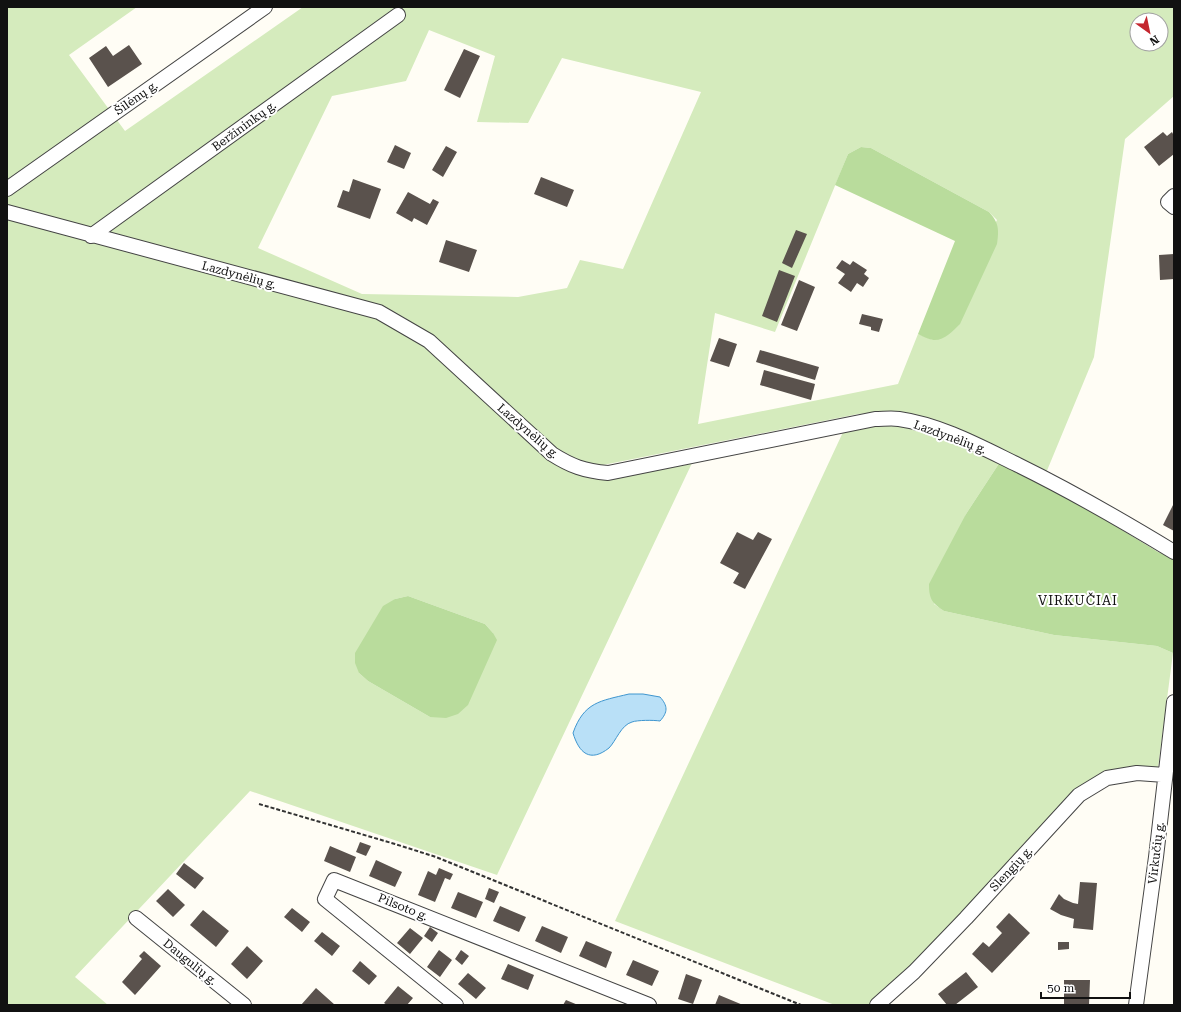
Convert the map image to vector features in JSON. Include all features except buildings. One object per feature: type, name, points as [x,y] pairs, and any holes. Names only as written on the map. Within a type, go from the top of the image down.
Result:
[{"type":"street","name":"Šilėnų g.","points":[[7,189],[265,7]]},
{"type":"street","name":"Beržininkų g.","points":[[91,236],[398,15]]},
{"type":"street","name":"Lazdynėlių g.","points":[[7,212],[91,236],[379,312],[429,341],[552,454],[566,463],[588,471],[608,473],[875,419],[899,419],[928,426],[973,443],[1047,479],[1120,519],[1174,552]]},
{"type":"street","name":"Virkučių g.","points":[[1136,1005],[1156,856],[1174,702]]},
{"type":"street","name":"Slengių g.","points":[[877,1005],[914,972],[966,918],[1079,794],[1107,778],[1137,774],[1165,775]]},
{"type":"street","name":"Pilsoto g.","points":[[456,1005],[325,899],[334,880],[649,1005]]},
{"type":"street","name":"Daugulių g.","points":[[136,918],[244,1005]]},
{"type":"path","points":[[259,804],[436,857],[801,1005]]},
{"type":"green space","points":[[7,7],[137,7],[69,55],[125,131],[303,7],[1174,7],[1174,96],[1125,139],[1094,357],[1046,473],[887,412],[858,414],[603,465],[583,464],[567,456],[544,441],[433,339],[405,318],[382,306],[7,206]],"holes":[[[429,30],[495,56],[477,122],[528,123],[562,58],[701,92],[623,269],[580,260],[567,288],[518,297],[362,294],[258,248],[332,96],[406,81]],[[861,147],[871,148],[989,212],[997,220],[933,340],[918,334],[898,384],[698,424],[715,313],[775,332],[848,154]]]},
{"type":"green space","points":[[861,147],[871,148],[989,212],[995,220],[998,230],[997,244],[960,324],[941,339],[933,340],[918,334],[955,241],[835,185],[848,154]]},
{"type":"green space","points":[[7,219],[366,315],[389,324],[423,344],[564,469],[693,461],[497,875],[250,791],[75,977],[108,1005],[7,1005]],"holes":[[[408,596],[485,624],[493,633],[430,717],[368,681],[359,673],[395,599]]]},
{"type":"green space","points":[[862,427],[910,427],[943,437],[1000,462],[966,514],[934,604],[944,611],[1054,635],[1157,646],[1173,653],[1158,768],[1105,773],[1072,792],[941,936],[882,994],[869,1005],[835,1005],[615,921],[844,430]]},
{"type":"green space","points":[[1000,462],[1099,516],[1158,552],[1174,559],[1173,653],[1157,646],[1054,635],[944,611],[934,603],[931,597],[929,584],[966,514]]},
{"type":"green space","points":[[408,596],[485,624],[497,640],[468,705],[458,714],[446,718],[430,717],[368,681],[359,673],[355,663],[355,653],[383,606],[395,599]]},
{"type":"water","points":[[629,694],[643,694],[660,697],[666,706],[666,712],[663,718],[660,721],[650,720],[632,722],[625,726],[609,748],[596,755],[586,754],[578,746],[573,733],[582,715],[594,704]]},
{"type":"district","name":"VIRKUČIAI","points":[[1078,600]]}]
